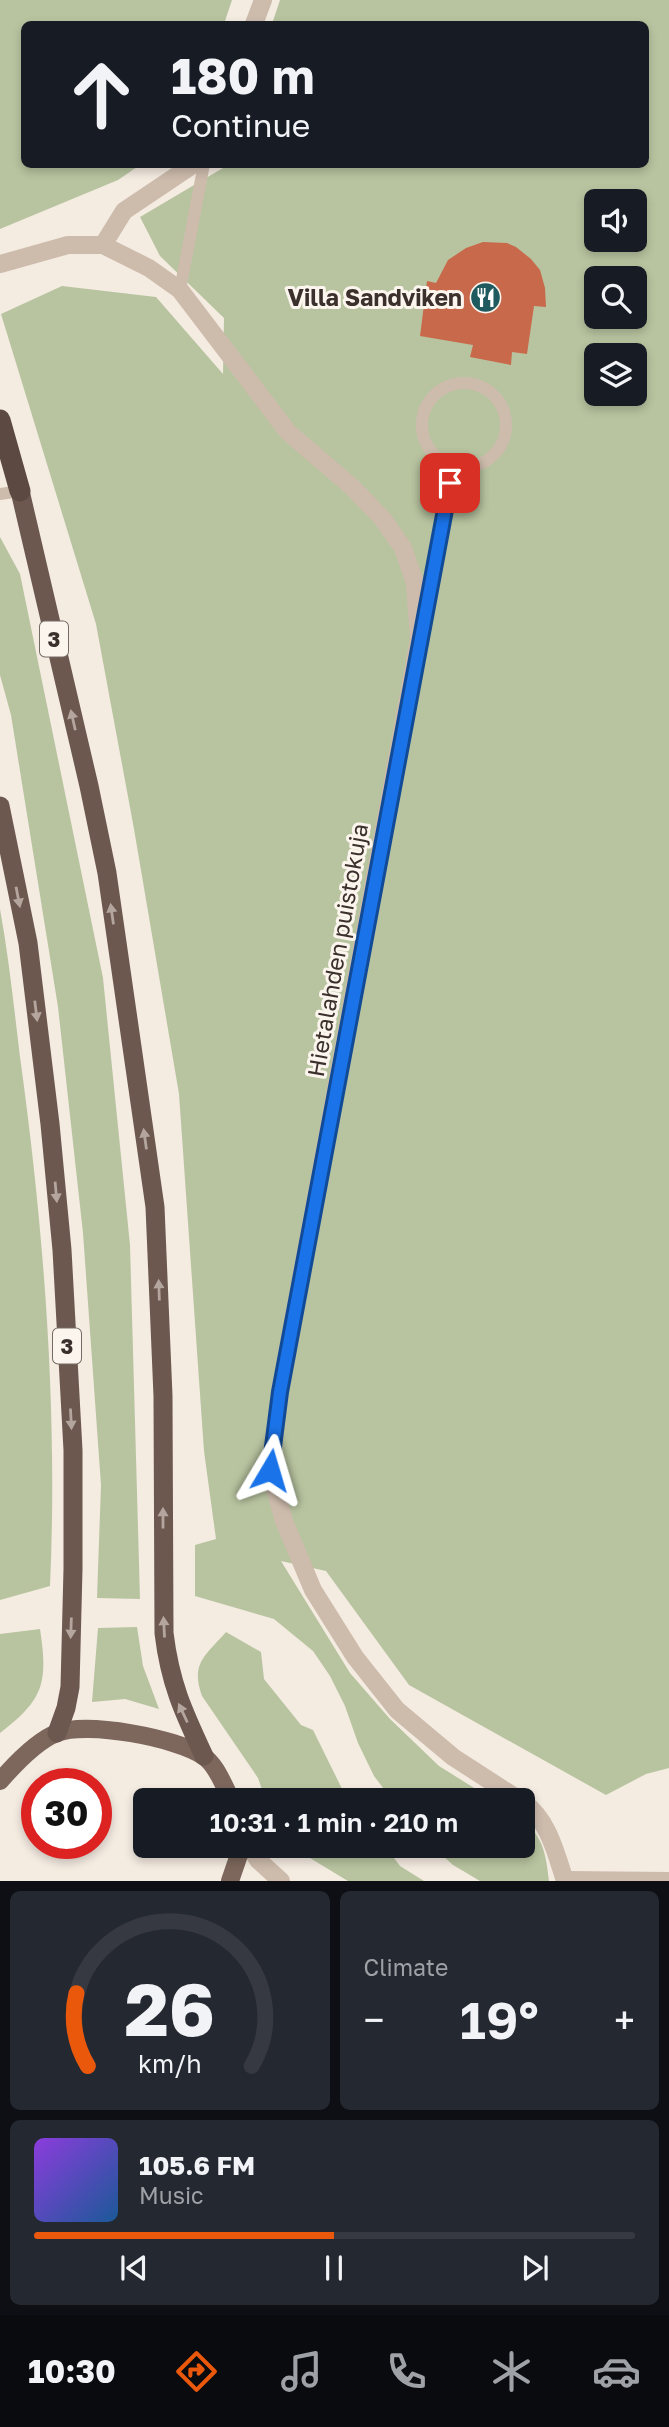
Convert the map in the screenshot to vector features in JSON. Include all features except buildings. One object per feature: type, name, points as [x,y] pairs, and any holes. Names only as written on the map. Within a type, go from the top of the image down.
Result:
[{"type":"highway","name":"3","points":[[0,420],[10,492],[89,786],[107,873],[155,1207],[163,1396],[164,1633],[168,1667],[178,1701],[204,1756]]},
{"type":"highway","name":"3","points":[[0,806],[28,943],[61,1237],[73,1451],[73,1569],[70,1687],[57,1733]]},
{"type":"main road","points":[[0,1780],[28,1753],[57,1733],[80,1729],[153,1736],[204,1756]]},
{"type":"main road","name":"3","points":[[204,1756],[226,1788]]},
{"type":"main road","points":[[230,1881],[238,1858]]},
{"type":"street","points":[[255,21],[263,0]]},
{"type":"street","points":[[103,245],[124,211],[188,168]]},
{"type":"street","name":"Hietalahden puistokuja","points":[[0,264],[68,245],[103,245],[149,268],[180,290],[288,432],[352,487],[382,518],[403,548],[415,583],[419,639],[280,1392],[270,1470],[284,1521],[313,1590],[355,1657],[397,1710],[453,1757],[502,1788]]},
{"type":"street","name":"Hietalahden puistokuja","points":[[535,1809],[554,1847],[565,1879]]},
{"type":"street","points":[[257,1858],[281,1881]]},
{"type":"lane","points":[[180,290],[203,168]]},
{"type":"lane","points":[[455,383],[478,384],[494,394],[505,410],[507,428],[502,446],[489,460],[472,467],[454,467],[433,456],[422,435],[422,412],[435,393],[455,383]]},
{"type":"lane","points":[[419,639],[454,467]]},
{"type":"lane","points":[[565,1879],[669,1878]]},
{"type":"green space","points":[[0,0],[232,0],[225,21],[21,21],[21,168],[136,168],[118,180],[0,229]]},
{"type":"green space","points":[[280,0],[669,0],[669,1768],[646,1774],[606,1795],[409,1685],[326,1571],[281,1561],[350,1673],[390,1719],[439,1766],[474,1788],[383,1788],[374,1776],[358,1743],[345,1706],[330,1676],[313,1651],[274,1619],[195,1596],[195,1545],[216,1539],[204,1451],[179,1094],[96,624],[1,314],[62,286],[156,297],[223,374],[224,318],[160,256],[140,217],[223,168],[649,168],[649,21],[273,21]]},
{"type":"green space","points":[[0,537],[20,574],[103,978],[130,1245],[140,1599],[97,1598],[101,1485],[83,1233],[58,1007],[11,715],[0,675]]},
{"type":"green space","points":[[0,909],[29,1122],[42,1254],[50,1387],[52,1520],[50,1586],[0,1600]]},
{"type":"green space","points":[[137,1627],[143,1666],[159,1709],[125,1699],[92,1702],[98,1628]]},
{"type":"green space","points":[[40,1629],[43,1663],[40,1688],[26,1710],[0,1733],[0,1634]]},
{"type":"green space","points":[[226,1632],[261,1652],[264,1679],[301,1725],[313,1730],[342,1788],[261,1788],[258,1778],[202,1696],[198,1675],[206,1654]]},
{"type":"green space","points":[[535,1833],[545,1855],[549,1881],[480,1881],[445,1858],[535,1858]]},
{"type":"green space","points":[[310,1858],[394,1858],[400,1866],[424,1881],[348,1881]]},
{"type":"place","name":"Villa Sandviken","points":[[485,297]]},
{"type":"route","points":[[270,1470],[280,1392],[450,483]]}]
